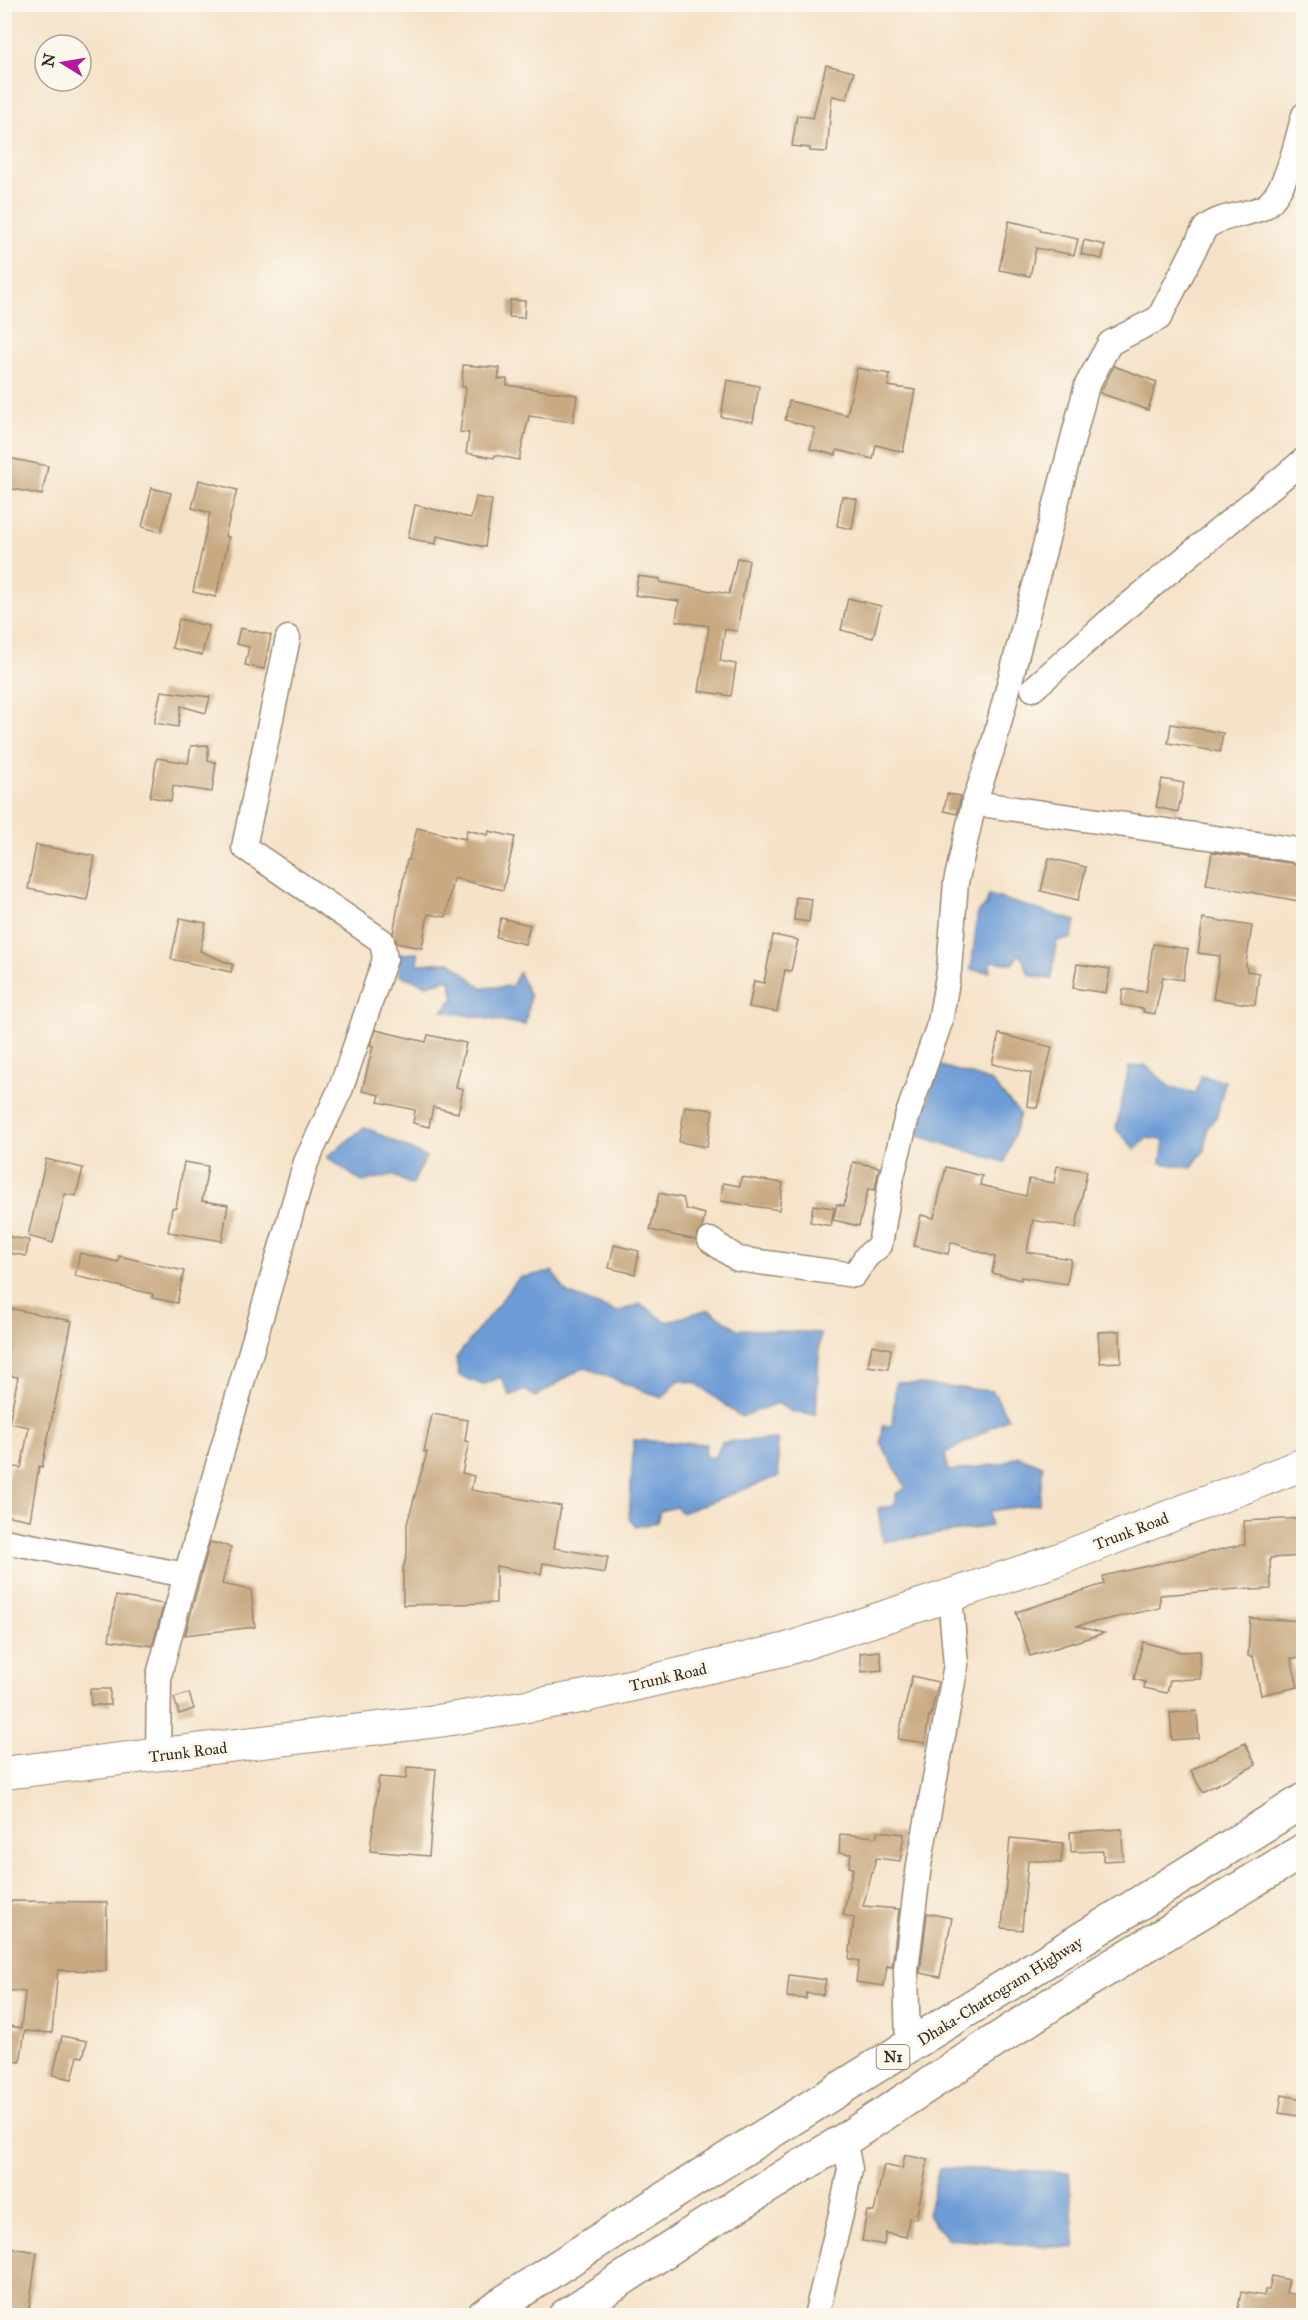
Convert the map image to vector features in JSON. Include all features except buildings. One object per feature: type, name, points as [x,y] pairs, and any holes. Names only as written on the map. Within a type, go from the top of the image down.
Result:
[{"type":"highway","name":"Dhaka-Chattogram Highway","points":[[483,2316],[621,2224],[908,2048],[1304,1800]]},
{"type":"highway","name":"N1","points":[[564,2316],[705,2225],[844,2140],[1088,1981],[1304,1850]]},
{"type":"main road","name":"Trunk Road","points":[[4,1773],[445,1720],[586,1696],[787,1649],[1057,1560],[1304,1464]]},
{"type":"street","points":[[710,1240],[738,1259],[854,1275],[867,1256],[880,1245],[891,1180],[906,1120],[940,1022],[949,970],[956,882],[974,803],[992,750],[1087,385],[1110,343],[1160,318],[1205,228],[1213,222],[1264,207],[1283,184],[1304,115]]},
{"type":"street","points":[[1034,689],[1107,623],[1304,460]]},
{"type":"street","points":[[158,1755],[159,1675],[186,1575],[306,1162],[340,1088],[385,958],[382,941],[244,847],[288,638]]},
{"type":"street","points":[[974,803],[1304,851]]},
{"type":"street","points":[[4,1541],[186,1575]]},
{"type":"street","points":[[908,2048],[906,1969],[919,1865],[956,1665],[950,1595]]},
{"type":"street","points":[[816,2316],[850,2169],[844,2140]]},
{"type":"water","points":[[989,895],[1076,921],[1071,938],[1057,941],[1051,979],[1029,975],[1020,953],[1013,964],[991,961],[990,972],[971,970],[978,911],[986,905]]},
{"type":"water","points":[[418,953],[418,964],[451,962],[482,988],[512,986],[519,973],[530,996],[525,1025],[442,1011],[454,998],[450,979],[426,985],[400,975],[399,954]]},
{"type":"water","points":[[938,1065],[991,1081],[1020,1114],[1005,1162],[918,1136]]},
{"type":"water","points":[[1145,1065],[1170,1087],[1196,1093],[1201,1076],[1225,1081],[1217,1116],[1208,1127],[1205,1149],[1191,1168],[1161,1163],[1164,1140],[1147,1138],[1135,1149],[1116,1129],[1129,1067]]},
{"type":"water","points":[[365,1127],[426,1157],[412,1185],[392,1175],[362,1182],[327,1157]]},
{"type":"water","points":[[552,1271],[567,1293],[616,1312],[641,1304],[667,1322],[708,1309],[738,1329],[820,1333],[816,1414],[794,1413],[777,1403],[741,1417],[696,1383],[679,1380],[662,1398],[584,1367],[535,1397],[525,1390],[510,1396],[501,1377],[483,1385],[459,1376],[456,1358],[519,1278]]},
{"type":"water","points":[[896,1382],[993,1391],[1008,1418],[945,1454],[948,1471],[1001,1464],[1018,1456],[1043,1466],[1039,1504],[989,1511],[991,1526],[883,1542],[878,1508],[894,1506],[896,1494],[906,1488],[881,1443],[883,1426],[892,1426]]},
{"type":"water","points":[[777,1439],[779,1476],[682,1513],[676,1507],[660,1511],[657,1522],[636,1527],[629,1518],[634,1440],[706,1444],[705,1457],[715,1457],[722,1442]]},
{"type":"water","points":[[939,2168],[1069,2172],[1075,2248],[948,2239],[928,2215]]}]
